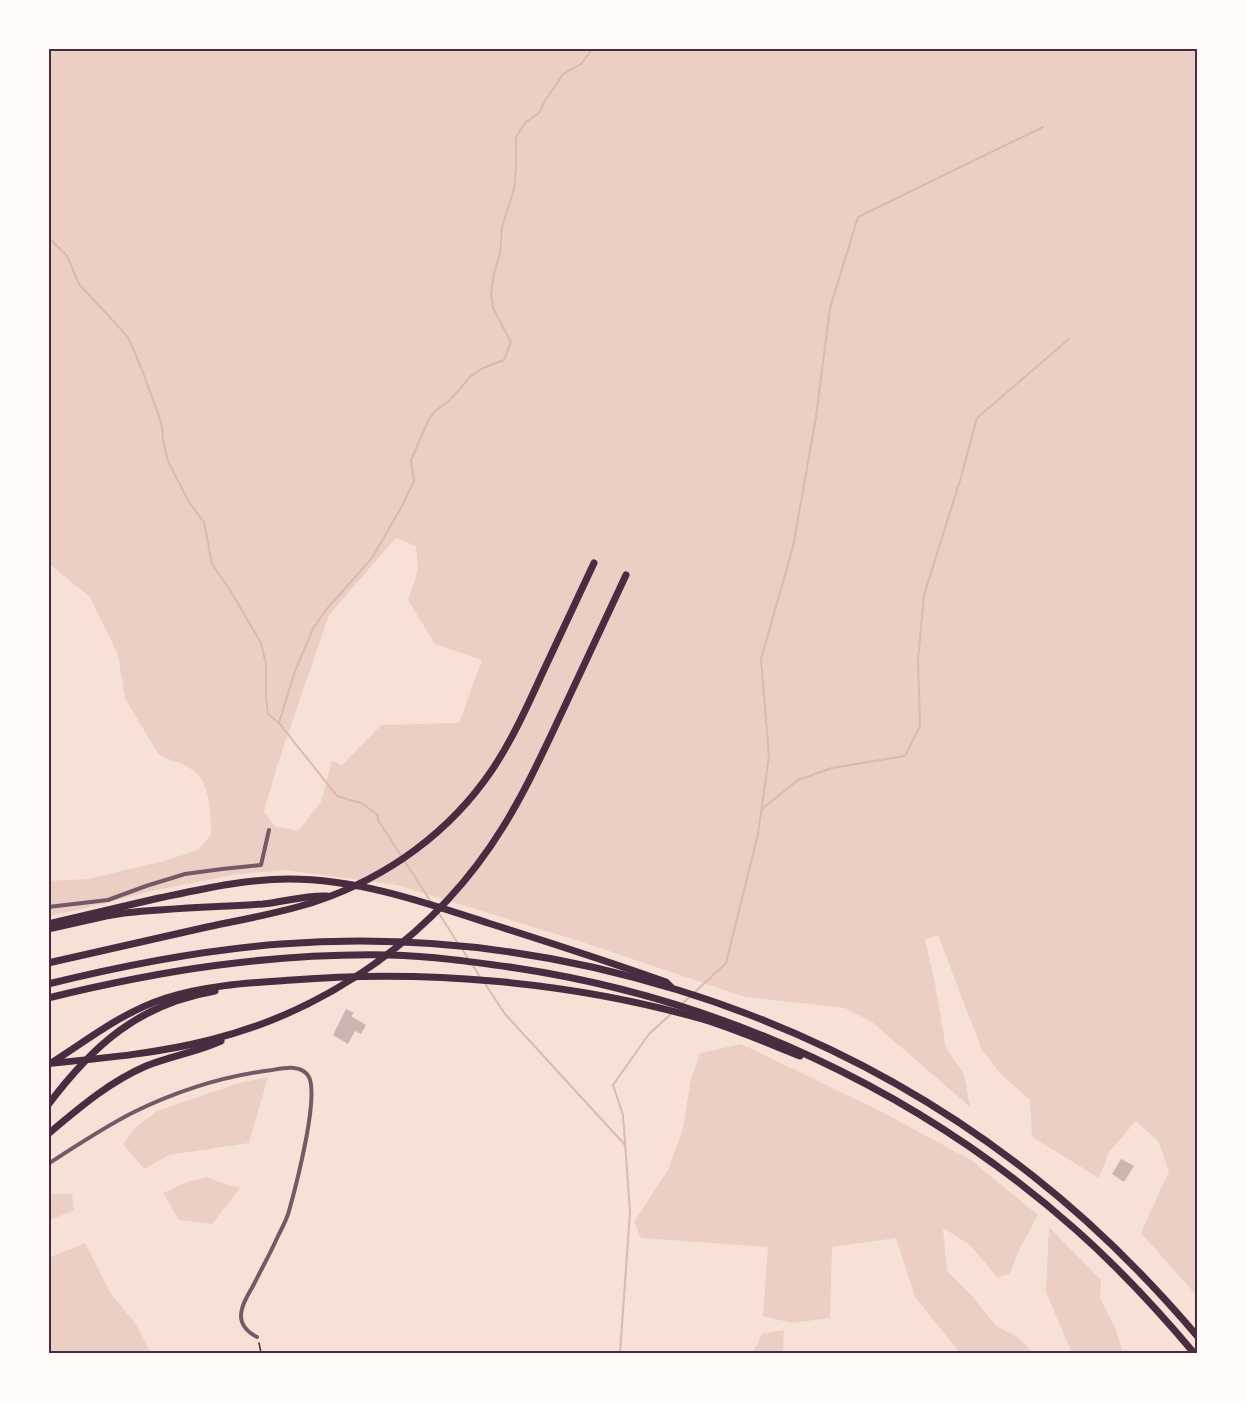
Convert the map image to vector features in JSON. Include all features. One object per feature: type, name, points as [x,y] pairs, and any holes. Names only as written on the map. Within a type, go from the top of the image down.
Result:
[{"type":"highway","points":[[48,963],[308,904],[344,891],[406,857],[459,812],[499,758],[521,718],[594,563]]},
{"type":"highway","points":[[48,1134],[104,1089],[131,1073],[167,1058],[208,1047],[299,1009],[377,962],[414,933],[471,873],[495,840],[520,798],[626,575]]},
{"type":"highway","points":[[48,924],[208,887],[262,880],[337,882],[390,892],[440,907],[666,981],[674,989]]},
{"type":"highway","points":[[48,929],[124,913],[270,903],[314,895],[329,896]]},
{"type":"highway","points":[[48,984],[163,959],[246,947],[392,942],[466,947],[535,957],[581,965],[674,989],[777,1026],[845,1057],[911,1093],[975,1133],[1034,1177],[1091,1225],[1143,1276],[1198,1337]]},
{"type":"highway","points":[[48,998],[140,977],[250,960],[325,956],[392,956],[476,962],[602,984],[770,1044],[895,1099]]},
{"type":"highway","points":[[48,1064],[105,1026],[137,1009],[165,998],[230,984],[381,976],[489,982],[585,994],[676,1009],[685,1007],[794,1048],[895,1099],[958,1138],[1017,1181],[1075,1229],[1125,1276],[1194,1353]]},
{"type":"highway","points":[[48,1104],[100,1045],[127,1025],[157,1009],[182,999],[211,992],[306,979]]},
{"type":"highway","points":[[48,1064],[183,1046],[248,1029]]},
{"type":"street","points":[[48,907],[108,900],[185,874],[261,865],[269,830]]},
{"type":"street","points":[[48,1164],[133,1113],[191,1089],[254,1072],[276,1069],[295,1068],[307,1074],[312,1089],[307,1134],[288,1214],[269,1257],[242,1307],[240,1320],[247,1331],[257,1337]]},
{"type":"path","points":[[257,1337],[261,1353]]},
{"type":"shaded area","points":[[48,48],[1198,48],[1198,1297],[1141,1233],[1169,1171],[1158,1141],[1136,1121],[1109,1152],[1099,1178],[1032,1137],[1030,1100],[1001,1074],[982,1050],[938,935],[925,940],[946,1048],[964,1074],[970,1107],[872,1022],[845,1008],[745,997],[582,942],[397,885],[286,870],[238,874],[151,891],[48,916],[48,881],[88,879],[164,861],[198,850],[211,835],[211,818],[206,790],[198,774],[157,752],[125,698],[118,655],[90,597],[48,563]],"holes":[[[396,538],[416,546],[418,570],[408,600],[435,644],[482,660],[459,723],[381,725],[342,765],[332,761],[321,802],[298,831],[275,826],[264,811],[278,763],[329,615]]]},
{"type":"shaded area","points":[[741,1044],[880,1111],[971,1160],[1038,1215],[1018,1252],[1010,1273],[998,1278],[970,1245],[943,1228],[947,1271],[972,1296],[996,1326],[1019,1338],[1033,1353],[960,1353],[915,1297],[896,1238],[832,1247],[830,1318],[792,1323],[763,1316],[768,1247],[641,1238],[634,1222],[668,1170],[683,1128],[691,1079],[700,1053]]},
{"type":"shaded area","points":[[268,1077],[249,1143],[169,1155],[144,1169],[123,1144],[137,1126],[157,1111],[239,1083]]},
{"type":"shaded area","points":[[206,1177],[241,1187],[212,1224],[179,1220],[163,1193],[187,1182]]},
{"type":"shaded area","points":[[48,1194],[72,1194],[74,1210],[48,1221]]},
{"type":"shaded area","points":[[1049,1227],[1101,1280],[1100,1298],[1116,1330],[1123,1353],[1072,1353],[1046,1292]]},
{"type":"shaded area","points":[[85,1243],[111,1294],[135,1323],[151,1353],[48,1353],[48,1258]]},
{"type":"shaded area","points":[[784,1330],[783,1353],[753,1353],[762,1334]]},
{"type":"building","points":[[346,1009],[354,1013],[351,1016],[366,1025],[361,1034],[355,1031],[348,1044],[333,1035]]},
{"type":"building","points":[[1121,1159],[1134,1166],[1124,1182],[1112,1174]]},
{"type":"waterway","points":[[279,723],[295,671],[313,629],[325,611],[372,558],[402,506],[414,481],[411,460],[429,419],[471,376],[483,368],[504,360],[511,342],[493,308],[491,294],[500,254],[502,227],[514,189],[516,137],[525,123],[539,113],[563,74],[581,64],[593,48]]},
{"type":"waterway","points":[[682,1004],[726,963],[758,834],[769,756],[761,659],[793,547],[816,417],[830,308],[858,217],[1043,127]]},
{"type":"waterway","points":[[48,237],[67,256],[79,284],[128,337],[158,413],[168,461],[189,502],[204,522],[212,564],[261,643],[266,664],[268,714],[279,723],[337,796],[361,803],[378,815],[378,820],[431,902]]},
{"type":"waterway","points":[[762,809],[798,780],[832,768],[905,756],[920,726],[918,660],[924,595],[977,418],[1069,339]]},
{"type":"waterway","points":[[438,912],[459,945]]},
{"type":"waterway","points":[[462,949],[469,960]]},
{"type":"waterway","points":[[472,964],[480,977]]},
{"type":"waterway","points":[[484,982],[505,1014],[625,1145]]},
{"type":"waterway","points":[[620,1353],[630,1212],[623,1115],[613,1085],[649,1034],[671,1014]]}]
